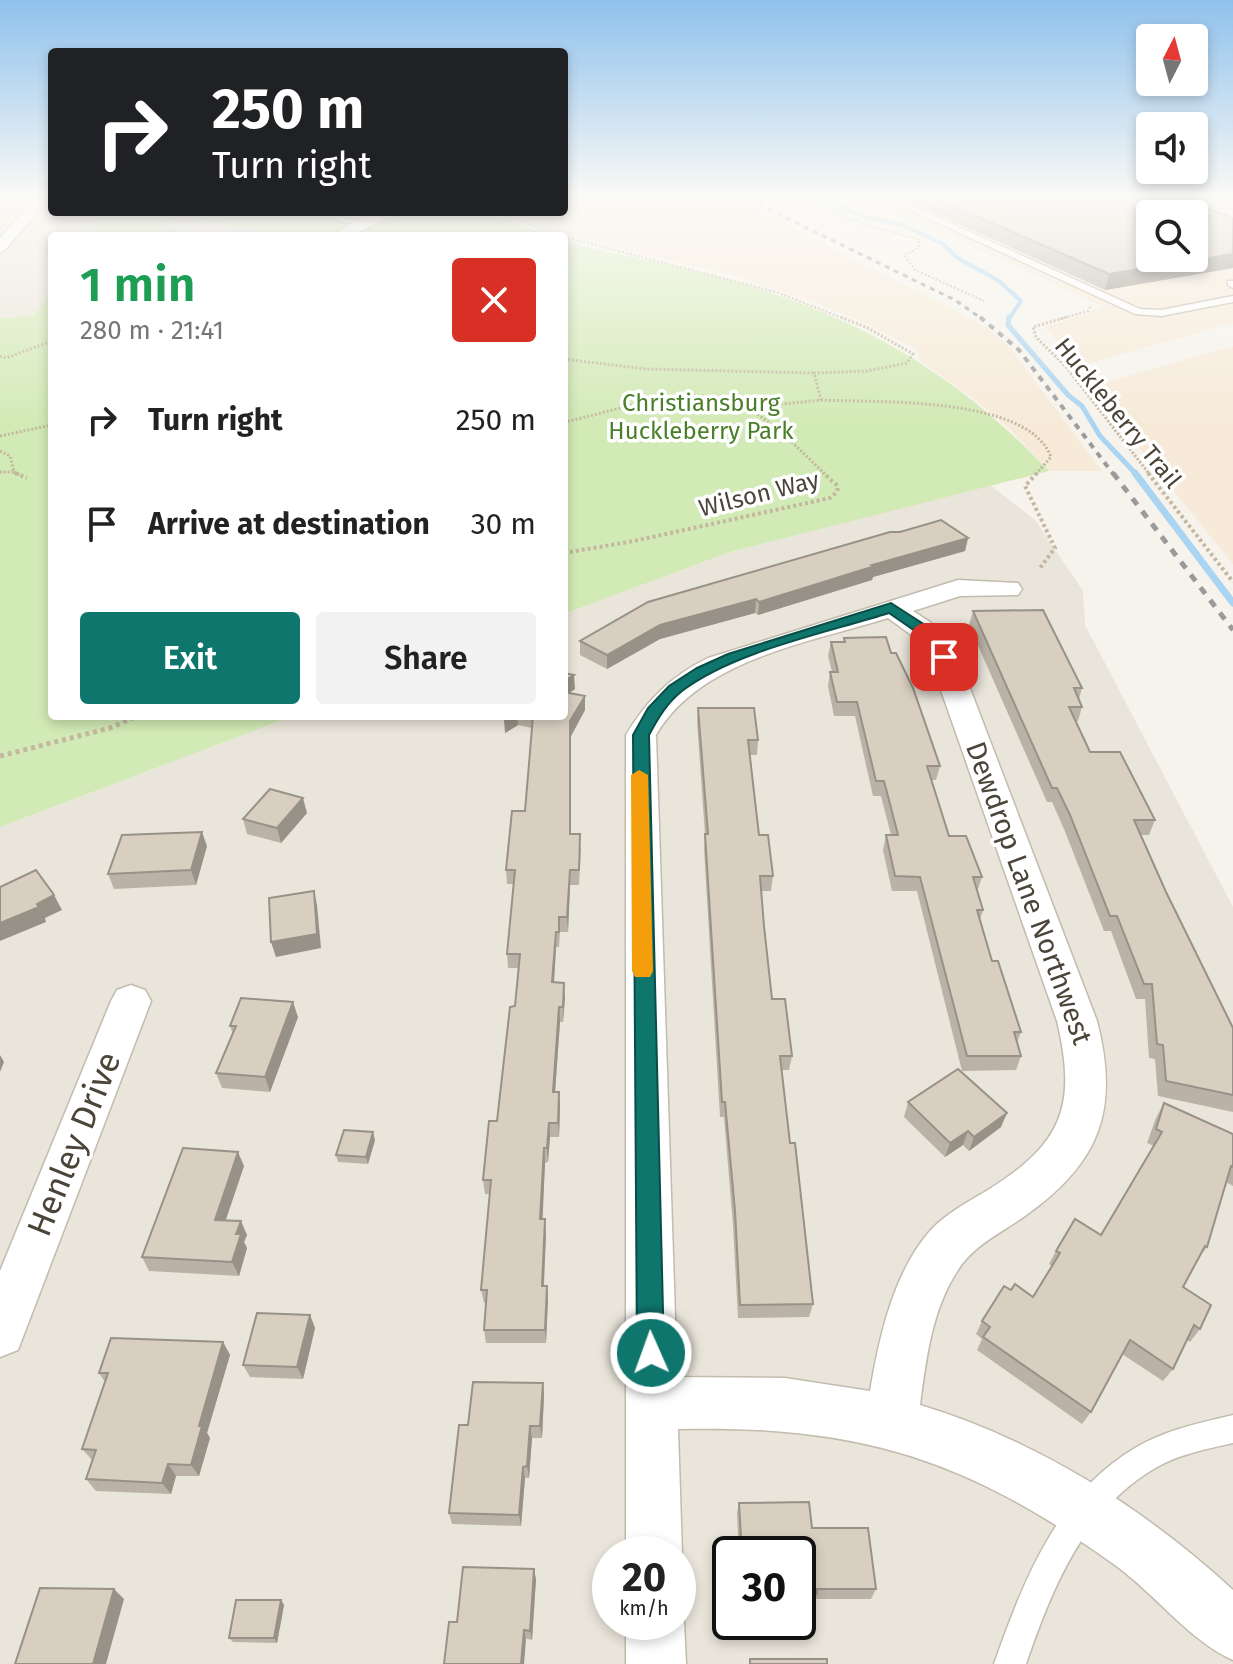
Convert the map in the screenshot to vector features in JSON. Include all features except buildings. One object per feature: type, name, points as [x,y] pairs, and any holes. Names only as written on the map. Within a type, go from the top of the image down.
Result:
[{"type":"street","points":[[654,1536],[641,735],[654,711],[674,689],[702,671],[734,657],[958,588],[1025,578]]},
{"type":"street","name":"Dewdrop Lane Northwest","points":[[891,608],[920,628],[944,657],[1077,1021],[1086,1049],[1090,1080],[1086,1108],[1061,1158],[1040,1179],[972,1225],[942,1252],[923,1287],[909,1327],[891,1422]]},
{"type":"street","name":"Henley Drive","points":[[0,1332],[131,1001]]},
{"type":"street","points":[[652,1404],[805,1406],[891,1422],[970,1448],[1084,1509],[1155,1558],[1233,1630]]},
{"type":"street","points":[[655,1640],[656,1664]]},
{"type":"lane","points":[[1054,274],[1138,312],[1161,313],[1233,299]]},
{"type":"lane","points":[[1010,1664],[1030,1604],[1053,1554],[1084,1509],[1119,1477],[1160,1450],[1208,1432],[1233,1429]]},
{"type":"path","points":[[568,359],[646,369],[814,373],[889,367],[907,363],[913,354],[868,328],[776,292],[705,274]]},
{"type":"path","points":[[923,274],[984,301]]},
{"type":"path","name":"Huckleberry Trail","points":[[1086,303],[1090,307],[1088,311],[1033,327],[1036,337],[1067,368],[1233,582]]},
{"type":"path","points":[[0,358],[48,342]]},
{"type":"path","points":[[814,373],[821,400]]},
{"type":"path","points":[[568,421],[706,396],[728,399],[745,408],[821,400],[960,406],[1002,418],[1035,436],[1048,447],[1051,457],[1025,486],[1055,548],[1025,578]]},
{"type":"path","name":"Wilson Way","points":[[568,552],[761,514],[830,498],[837,492],[838,486],[745,408]]},
{"type":"path","points":[[0,436],[48,426]]},
{"type":"path","points":[[0,451],[10,456],[14,472]]},
{"type":"path","points":[[0,472],[14,472],[27,478]]},
{"type":"path","points":[[0,756],[110,728],[128,720]]},
{"type":"shaded area","points":[[0,274],[48,274],[48,295],[34,317],[0,318]]},
{"type":"shaded area","points":[[726,274],[883,274],[949,307],[989,329],[1011,349],[1102,471],[1049,471],[1008,427],[920,361],[918,350],[825,306]]},
{"type":"shaded area","points":[[1031,274],[1233,274],[1233,323],[1083,365],[1044,327],[1105,307]]},
{"type":"shaded area","points":[[1233,346],[1233,564],[1090,387]]},
{"type":"shaded area","points":[[990,485],[1035,520],[1083,591],[1085,625],[1233,907],[1233,1664],[0,1664],[0,827],[282,720],[568,720],[568,613],[730,552]]},
{"type":"green space","name":"Christiansburg Huckleberry Park","points":[[568,274],[704,274],[814,309],[898,350],[937,375],[975,403],[1049,471],[730,552],[568,613]]},
{"type":"green space","points":[[48,295],[48,720],[282,720],[0,827],[0,318],[34,316]]},
{"type":"waterway","points":[[986,274],[1021,301],[1009,319]]},
{"type":"waterway","points":[[1009,317],[1008,325],[1068,395],[1082,406],[1100,436],[1137,475]]},
{"type":"waterway","points":[[1135,473],[1233,603]]},
{"type":"railway","points":[[901,274],[955,300],[982,319]]},
{"type":"railway","points":[[980,317],[1019,350],[1114,475]]},
{"type":"railway","points":[[1113,473],[1233,630]]},
{"type":"slow traffic","points":[[639,775],[643,971]]},
{"type":"route","points":[[651,1353],[639,792],[641,735],[654,711],[674,689],[702,671],[734,657],[891,608],[920,628],[944,657]]}]
